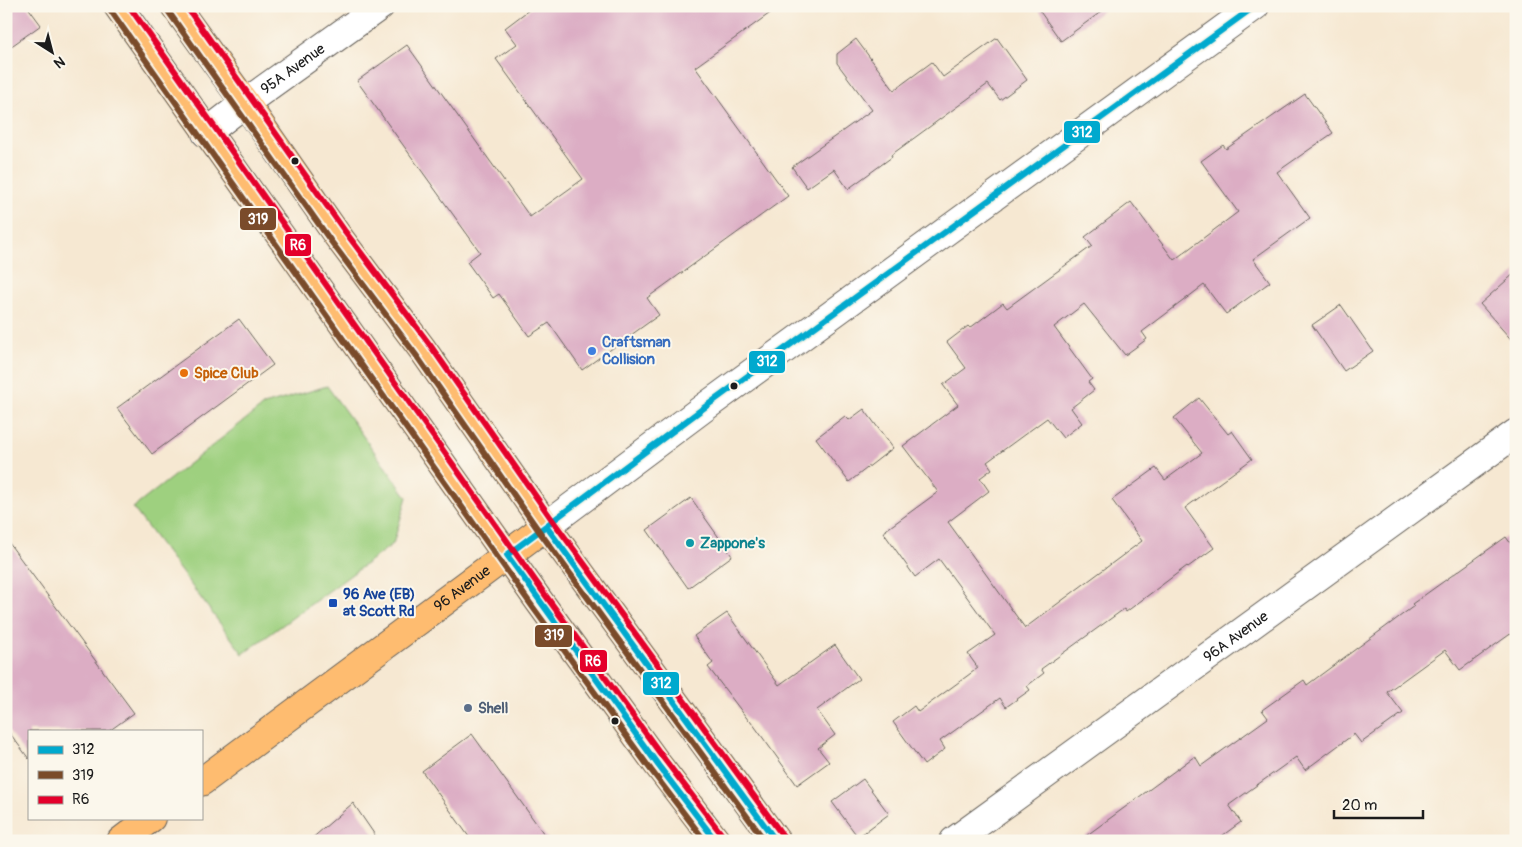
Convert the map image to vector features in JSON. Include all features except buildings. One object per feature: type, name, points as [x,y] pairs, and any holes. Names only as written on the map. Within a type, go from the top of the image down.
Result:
[{"type":"main road","points":[[118,6],[206,133],[507,555],[658,765],[716,841]]},
{"type":"main road","points":[[175,6],[337,234],[423,350],[546,526],[776,841]]},
{"type":"main road","name":"96 Avenue","points":[[202,781],[546,526]]},
{"type":"main road","points":[[121,841],[148,820]]},
{"type":"street","name":"95A Avenue","points":[[206,133],[380,6]]},
{"type":"street","name":"96 Avenue","points":[[546,526],[705,407],[1255,6]]},
{"type":"street","name":"96A Avenue","points":[[954,841],[1516,433]]},
{"type":"green space","points":[[327,386],[407,497],[393,544],[243,654],[133,508],[264,405]]},
{"type":"transit line","name":"R6","points":[[129,6],[546,596],[665,760],[723,836]]},
{"type":"transit line","name":"R6","points":[[186,6],[344,230],[430,345],[553,521],[783,836]]},
{"type":"transit line","name":"312","points":[[716,841],[658,765],[507,555],[705,407],[1255,6]]},
{"type":"transit line","name":"319","points":[[111,11],[532,606],[705,841]]},
{"type":"transit line","name":"319","points":[[168,11],[330,240],[416,355],[539,531],[765,841]]},
{"type":"transit line","name":"312","points":[[546,526],[776,841]]},
{"type":"place","name":"Craftsman Collision","points":[[592,351]]},
{"type":"place","name":"Spice Club","points":[[184,373]]},
{"type":"place","name":"Zappone's","points":[[690,543]]},
{"type":"place","name":"96 Ave (EB) at Scott Rd","points":[[333,603]]},
{"type":"place","name":"Shell","points":[[468,708]]}]
